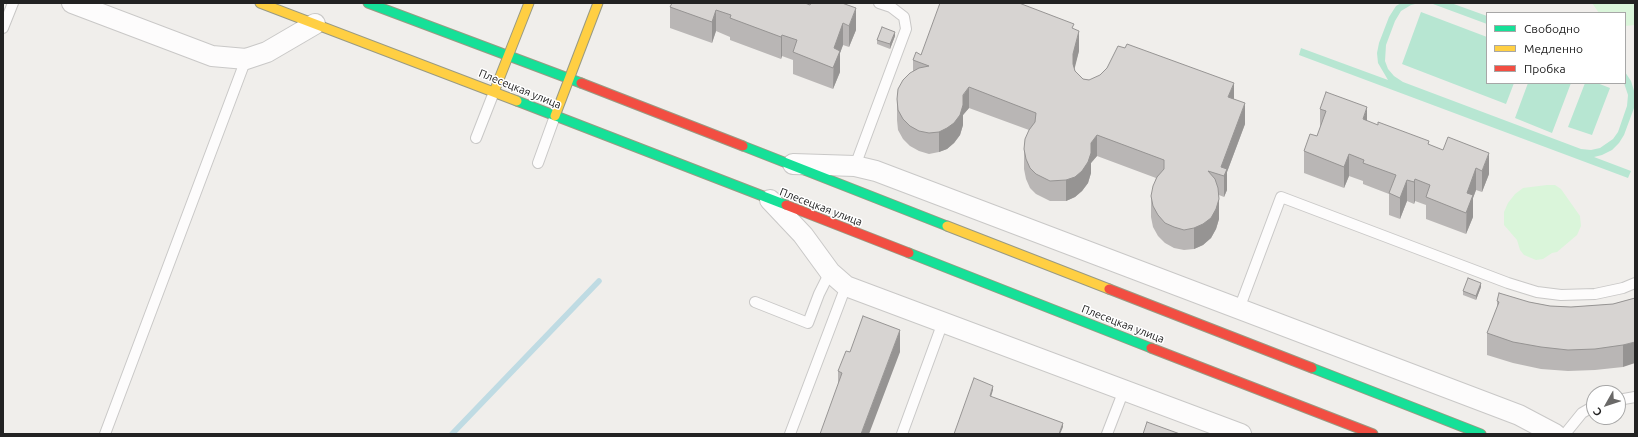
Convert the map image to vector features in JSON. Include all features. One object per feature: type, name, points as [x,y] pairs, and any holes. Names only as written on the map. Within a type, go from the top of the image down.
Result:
[{"type":"main road","name":"Плесецкая улица","points":[[260,3],[444,72],[1373,434]]},
{"type":"main road","points":[[368,3],[509,55],[1481,434]]},
{"type":"main road","points":[[494,92],[529,3]]},
{"type":"main road","points":[[555,116],[598,3]]},
{"type":"street","points":[[72,3],[212,56],[246,59],[266,52],[315,24]]},
{"type":"street","points":[[788,164],[855,166],[876,171],[1519,415],[1556,434]]},
{"type":"street","points":[[770,200],[803,235],[830,272],[846,286],[1124,390],[1231,432]]},
{"type":"lane","points":[[3,28],[13,3]]},
{"type":"lane","points":[[855,166],[906,29],[904,17],[891,7],[879,3]]},
{"type":"lane","points":[[105,434],[246,59]]},
{"type":"lane","points":[[476,138],[494,92]]},
{"type":"lane","points":[[538,163],[555,116]]},
{"type":"lane","points":[[1239,309],[1281,197],[1508,283],[1537,292],[1561,296],[1595,294],[1623,288],[1635,283]]},
{"type":"lane","points":[[755,302],[808,324],[819,294],[830,272]]},
{"type":"lane","points":[[790,434],[846,286]]},
{"type":"lane","points":[[902,434],[943,322]]},
{"type":"lane","points":[[1107,434],[1124,390]]},
{"type":"lane","points":[[1565,434],[1582,413],[1586,411]]},
{"type":"green space","points":[[1401,3],[1419,3],[1411,5],[1401,11],[1395,21],[1386,45],[1385,61],[1388,69],[1394,76],[1403,82],[1581,149],[1591,150],[1600,148],[1613,139],[1618,132],[1627,106],[1628,95],[1624,84],[1626,84],[1626,74],[1631,81],[1635,94],[1634,108],[1624,135],[1612,150],[1594,157],[1631,171],[1628,178],[1299,55],[1301,48],[1388,80],[1378,63],[1377,53],[1379,43],[1389,17],[1396,6]]},
{"type":"green space","points":[[1426,3],[1451,3],[1486,16],[1486,24],[1433,4]]},
{"type":"green space","points":[[1592,3],[1635,3],[1635,25],[1626,26],[1626,12],[1598,12]]},
{"type":"green space","points":[[1421,12],[1486,37],[1486,84],[1514,84],[1506,104],[1402,64]]},
{"type":"green space","points":[[1528,84],[1571,84],[1552,133],[1515,118]]},
{"type":"green space","points":[[1585,84],[1600,84],[1610,88],[1592,135],[1568,127]]},
{"type":"green space","points":[[1555,185],[1561,189],[1580,216],[1581,226],[1577,235],[1557,252],[1552,253],[1543,259],[1536,260],[1524,255],[1520,250],[1517,240],[1504,225],[1504,212],[1508,203],[1515,194],[1523,188]]},
{"type":"building","points":[[672,3],[805,3],[810,5],[811,3],[842,3],[856,8],[849,26],[843,23],[834,48],[840,51],[833,68],[793,52],[797,40],[782,35],[781,37],[730,18],[731,15],[716,10],[712,22],[670,7]]},
{"type":"building","points":[[940,3],[1019,3],[1074,24],[1072,28],[1079,31],[1073,54],[1073,64],[1075,71],[1083,79],[1089,80],[1100,75],[1107,68],[1118,46],[1125,48],[1127,44],[1234,83],[1228,97],[1245,103],[1221,167],[1227,169],[1224,176],[1208,171],[1215,179],[1219,199],[1211,218],[1194,228],[1184,230],[1165,223],[1153,206],[1151,196],[1157,177],[1164,169],[1164,160],[1097,135],[1091,143],[1091,153],[1088,162],[1082,171],[1075,177],[1066,180],[1050,181],[1036,174],[1030,168],[1024,149],[1025,139],[1035,122],[1036,113],[969,87],[963,95],[963,105],[960,115],[954,123],[947,128],[939,132],[929,133],[919,131],[910,126],[903,119],[898,110],[898,89],[903,80],[910,73],[919,68],[929,66],[913,60],[916,52],[921,55]]},
{"type":"building","points":[[882,27],[895,32],[890,44],[877,40]]},
{"type":"building","points":[[1326,92],[1367,107],[1363,119],[1378,125],[1378,122],[1429,141],[1428,144],[1443,150],[1448,137],[1489,153],[1482,171],[1476,168],[1467,193],[1473,195],[1466,213],[1426,197],[1430,185],[1415,179],[1414,182],[1407,180],[1400,198],[1389,193],[1396,175],[1363,163],[1364,160],[1349,154],[1344,167],[1304,151],[1310,134],[1317,136],[1326,111],[1320,109]]},
{"type":"building","points":[[1468,278],[1481,283],[1476,296],[1463,291]]},
{"type":"building","points":[[1499,293],[1529,302],[1550,306],[1571,307],[1613,304],[1635,298],[1635,342],[1595,349],[1568,350],[1513,342],[1487,333],[1499,302],[1497,301]]},
{"type":"building","points":[[863,316],[900,330],[861,434],[820,434],[842,373],[838,371],[846,351],[850,352]]},
{"type":"building","points":[[974,378],[993,386],[990,396],[1063,423],[1059,434],[954,434]]},
{"type":"building","points":[[1147,422],[1180,434],[1143,434]]},
{"type":"waterway","points":[[452,434],[599,281]]},
{"type":"traffic: fast","points":[[368,3],[581,83]]},
{"type":"traffic: fast","points":[[517,101],[786,205]]},
{"type":"traffic: fast","points":[[743,146],[947,226]]},
{"type":"traffic: fast","points":[[909,253],[1151,348]]},
{"type":"traffic: fast","points":[[1312,368],[1481,434]]},
{"type":"traffic: slow","points":[[260,3],[517,101]]},
{"type":"traffic: slow","points":[[494,92],[529,3]]},
{"type":"traffic: slow","points":[[555,116],[598,3]]},
{"type":"traffic: slow","points":[[947,226],[1109,289]]},
{"type":"traffic: jam","points":[[581,83],[743,146]]},
{"type":"traffic: jam","points":[[786,205],[909,253]]},
{"type":"traffic: jam","points":[[1109,289],[1312,368]]},
{"type":"traffic: jam","points":[[1151,348],[1373,434]]}]
